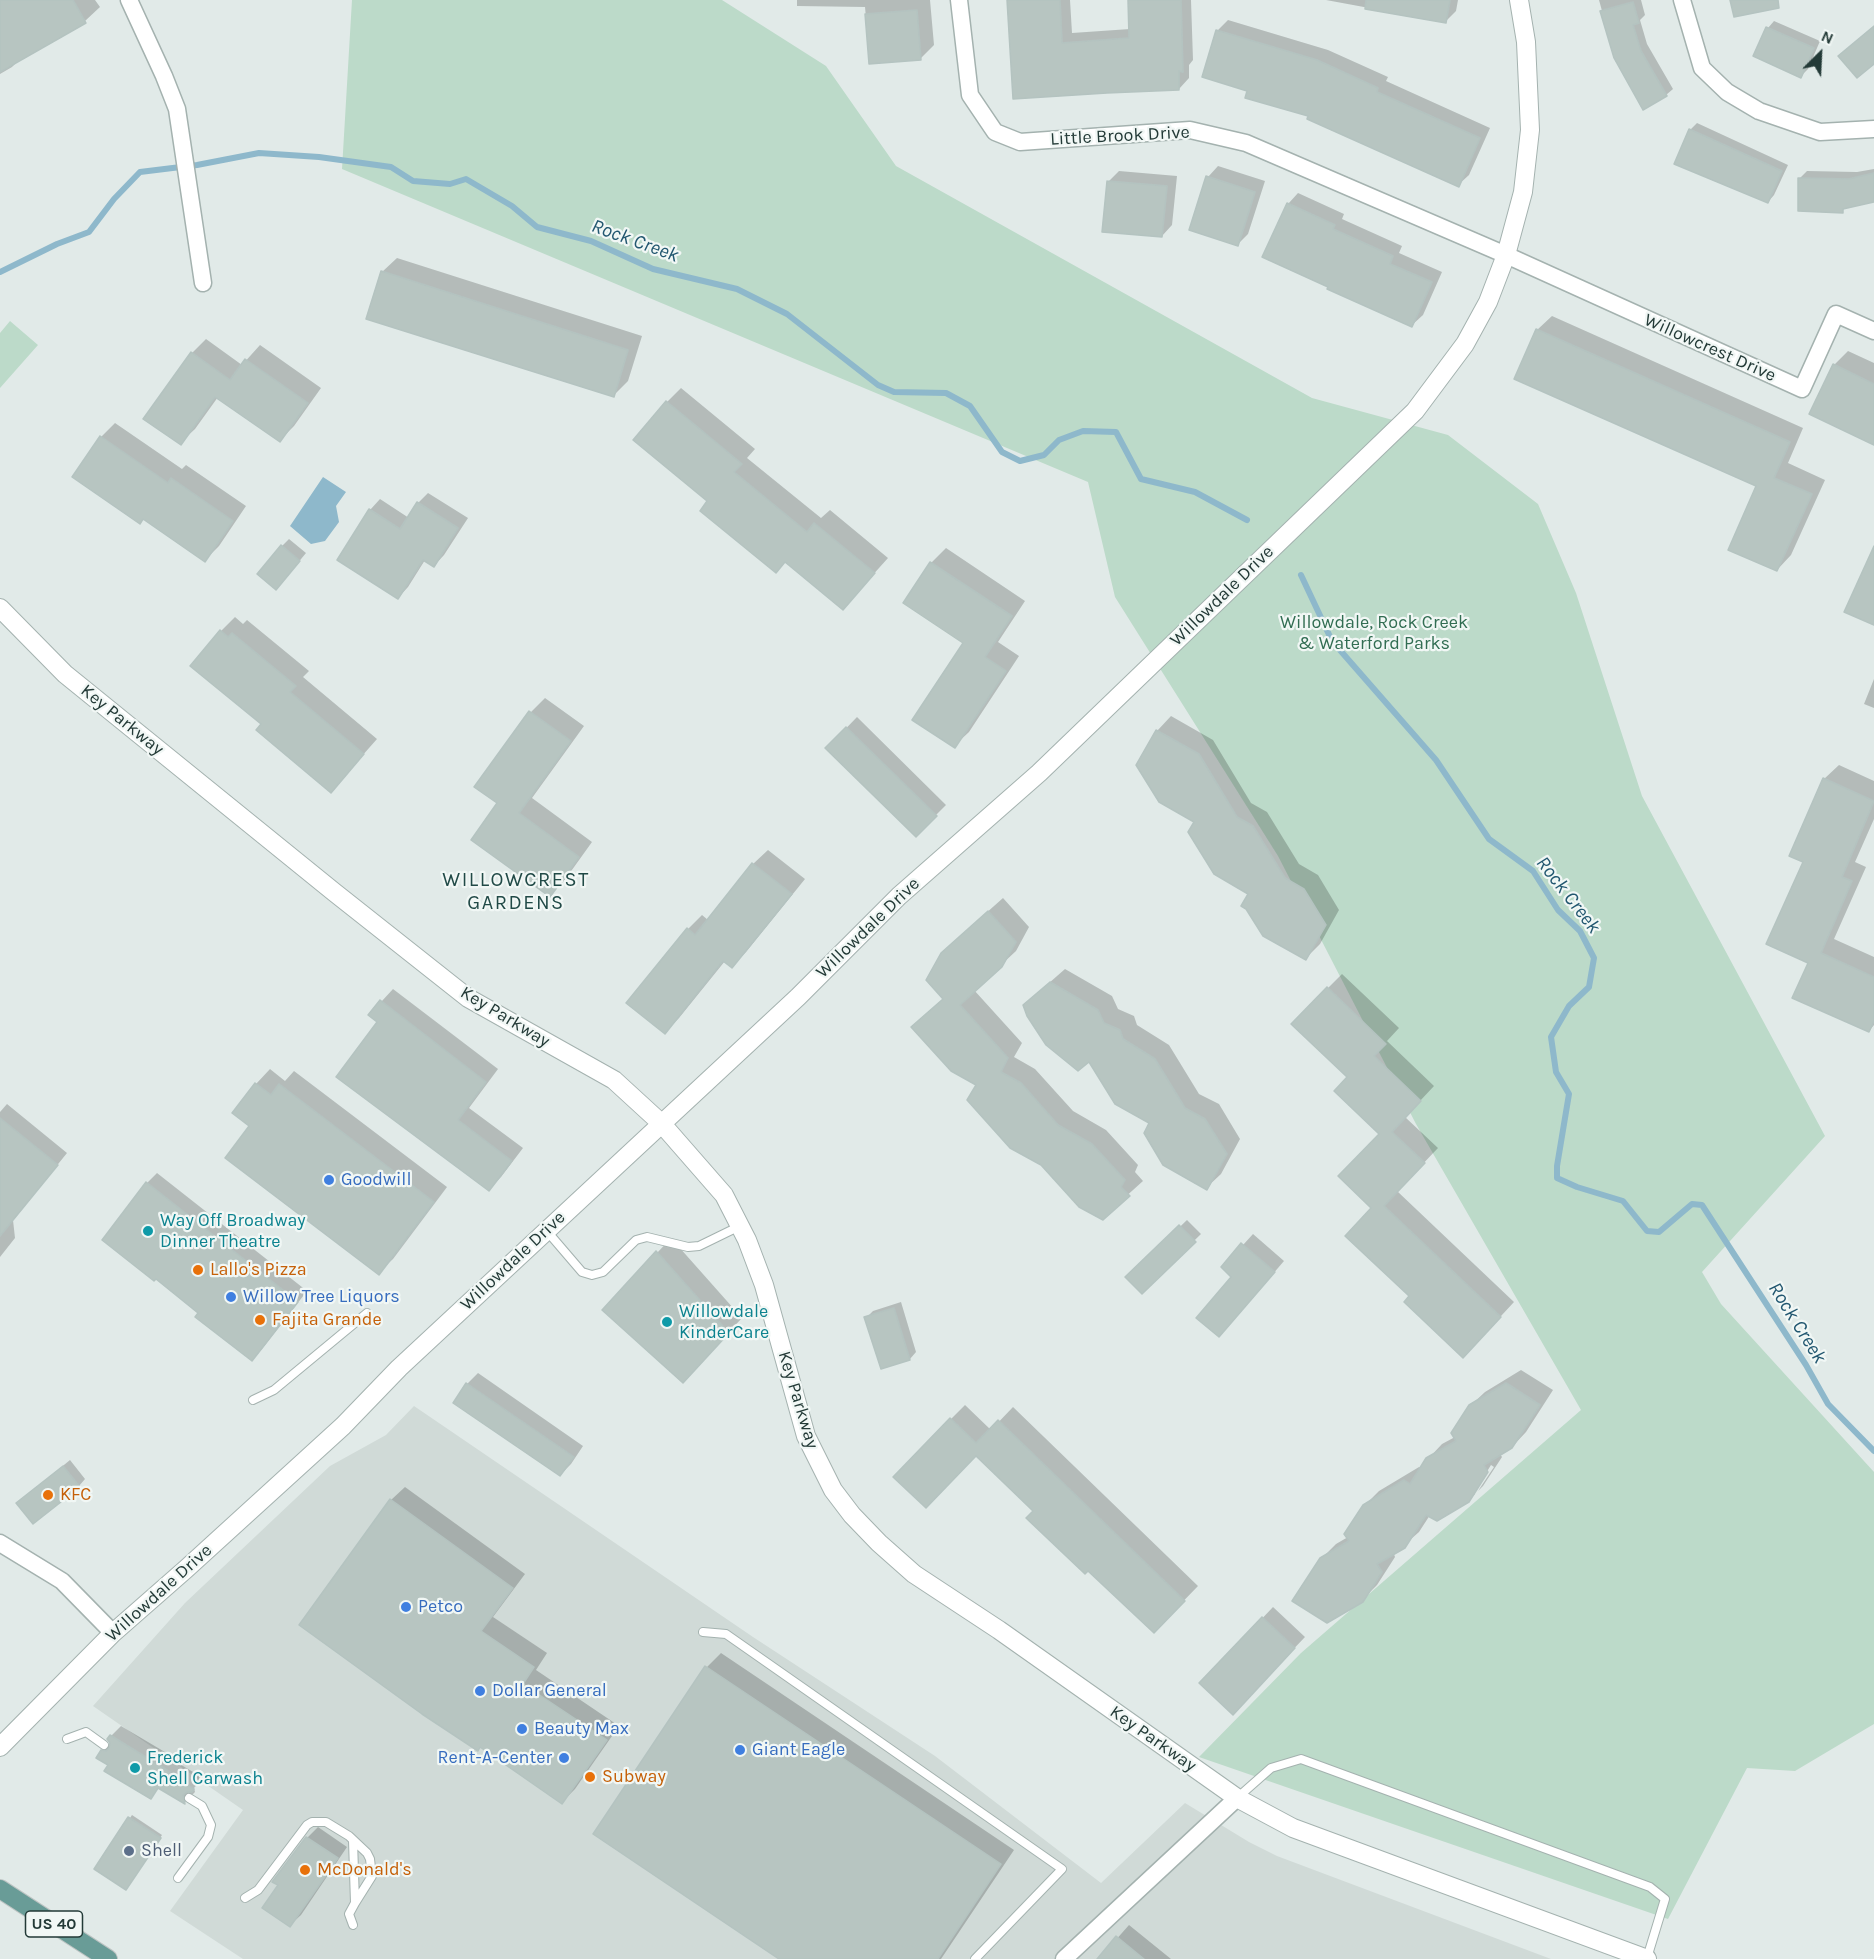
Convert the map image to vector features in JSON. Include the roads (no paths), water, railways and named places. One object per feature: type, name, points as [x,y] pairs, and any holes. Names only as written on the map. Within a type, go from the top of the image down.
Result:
[{"type":"main road","name":"US 40","points":[[0,1889],[108,1959]]},
{"type":"street","points":[[129,0],[177,109],[203,283]]},
{"type":"street","name":"Little Brook Drive","points":[[959,0],[970,95],[995,132],[1020,142],[1190,130],[1246,143],[1506,255]]},
{"type":"street","name":"Willowdale Drive","points":[[0,1747],[113,1633],[343,1426],[399,1368],[798,997],[900,896],[1039,773],[1415,411],[1465,344],[1488,302],[1506,255],[1523,192],[1530,130],[1526,42],[1519,0]]},
{"type":"street","points":[[1682,0],[1702,68],[1727,92],[1759,111],[1820,132],[1874,129]]},
{"type":"street","name":"Willowcrest Drive","points":[[1506,255],[1802,389],[1836,314],[1874,331]]},
{"type":"street","name":"Key Parkway","points":[[0,608],[65,674],[468,998],[614,1080],[662,1124],[724,1195],[740,1225],[764,1285],[806,1436],[833,1490],[852,1515],[914,1574],[999,1630],[1237,1798],[1293,1828],[1647,1959]]},
{"type":"street","points":[[0,1543],[62,1581],[113,1633]]},
{"type":"street","points":[[1064,1959],[1237,1798]]},
{"type":"lane","points":[[546,1230],[582,1272],[592,1275],[603,1272],[636,1240],[648,1237],[688,1247],[699,1246],[740,1225]]},
{"type":"lane","points":[[253,1400],[274,1390],[367,1313]]},
{"type":"lane","points":[[704,1632],[726,1634],[1062,1869],[975,1959]]},
{"type":"lane","points":[[67,1739],[86,1732],[104,1745]]},
{"type":"lane","points":[[1237,1798],[1270,1768],[1301,1759],[1650,1887],[1665,1899],[1647,1959]]},
{"type":"lane","points":[[178,1878],[208,1837],[211,1825],[202,1806],[189,1798]]},
{"type":"lane","points":[[245,1898],[258,1890],[308,1825],[312,1822],[326,1822],[353,1840],[367,1853],[373,1871],[370,1881],[349,1914],[353,1925]]},
{"type":"lane","points":[[353,1840],[355,1903]]},
{"type":"water","points":[[323,477],[346,492],[336,506],[339,522],[325,541],[311,544],[290,526]]},
{"type":"waterway","name":"Rock Creek","points":[[0,272],[57,244],[89,232],[114,199],[140,172],[197,165],[259,153],[319,157],[391,167],[413,181],[450,184],[466,179],[512,206],[537,227],[591,241],[653,269],[737,289],[787,314],[878,385],[894,392],[946,393],[970,406],[1002,452],[1020,461],[1044,455],[1059,440],[1083,431],[1116,432],[1141,479],[1195,492],[1247,520]]},
{"type":"waterway","name":"Rock Creek","points":[[1301,575],[1332,641],[1436,760],[1489,839],[1533,871],[1558,910],[1580,931],[1594,958],[1589,987],[1569,1006],[1551,1037],[1556,1072],[1569,1094],[1557,1178],[1577,1187],[1623,1201],[1647,1231],[1659,1232],[1692,1204],[1702,1205],[1806,1365],[1828,1404],[1874,1451]]},
{"type":"place","name":"Goodwill","points":[[329,1180]]},
{"type":"place","name":"Way Off Broadway Dinner Theatre","points":[[148,1231]]},
{"type":"place","name":"Lallo's Pizza","points":[[198,1270]]},
{"type":"place","name":"Willow Tree Liquors","points":[[231,1297]]},
{"type":"place","name":"Fajita Grande","points":[[260,1320]]},
{"type":"place","name":"Willowdale KinderCare","points":[[667,1322]]},
{"type":"place","name":"KFC","points":[[48,1495]]},
{"type":"place","name":"Petco","points":[[406,1607]]},
{"type":"place","name":"Dollar General","points":[[480,1691]]},
{"type":"place","name":"Beauty Max","points":[[522,1729]]},
{"type":"place","name":"Giant Eagle","points":[[740,1750]]},
{"type":"place","name":"Rent-A-Center","points":[[564,1758]]},
{"type":"place","name":"Frederick Shell Carwash","points":[[135,1768]]},
{"type":"place","name":"Subway","points":[[590,1777]]},
{"type":"place","name":"Shell","points":[[129,1851]]},
{"type":"place","name":"McDonald's","points":[[305,1870]]},
{"type":"district","name":"WILLOWCREST GARDENS","points":[[516,892]]},
{"type":"park label","name":"Willowdale, Rock Creek & Waterford Parks","points":[[1374,633]]}]
